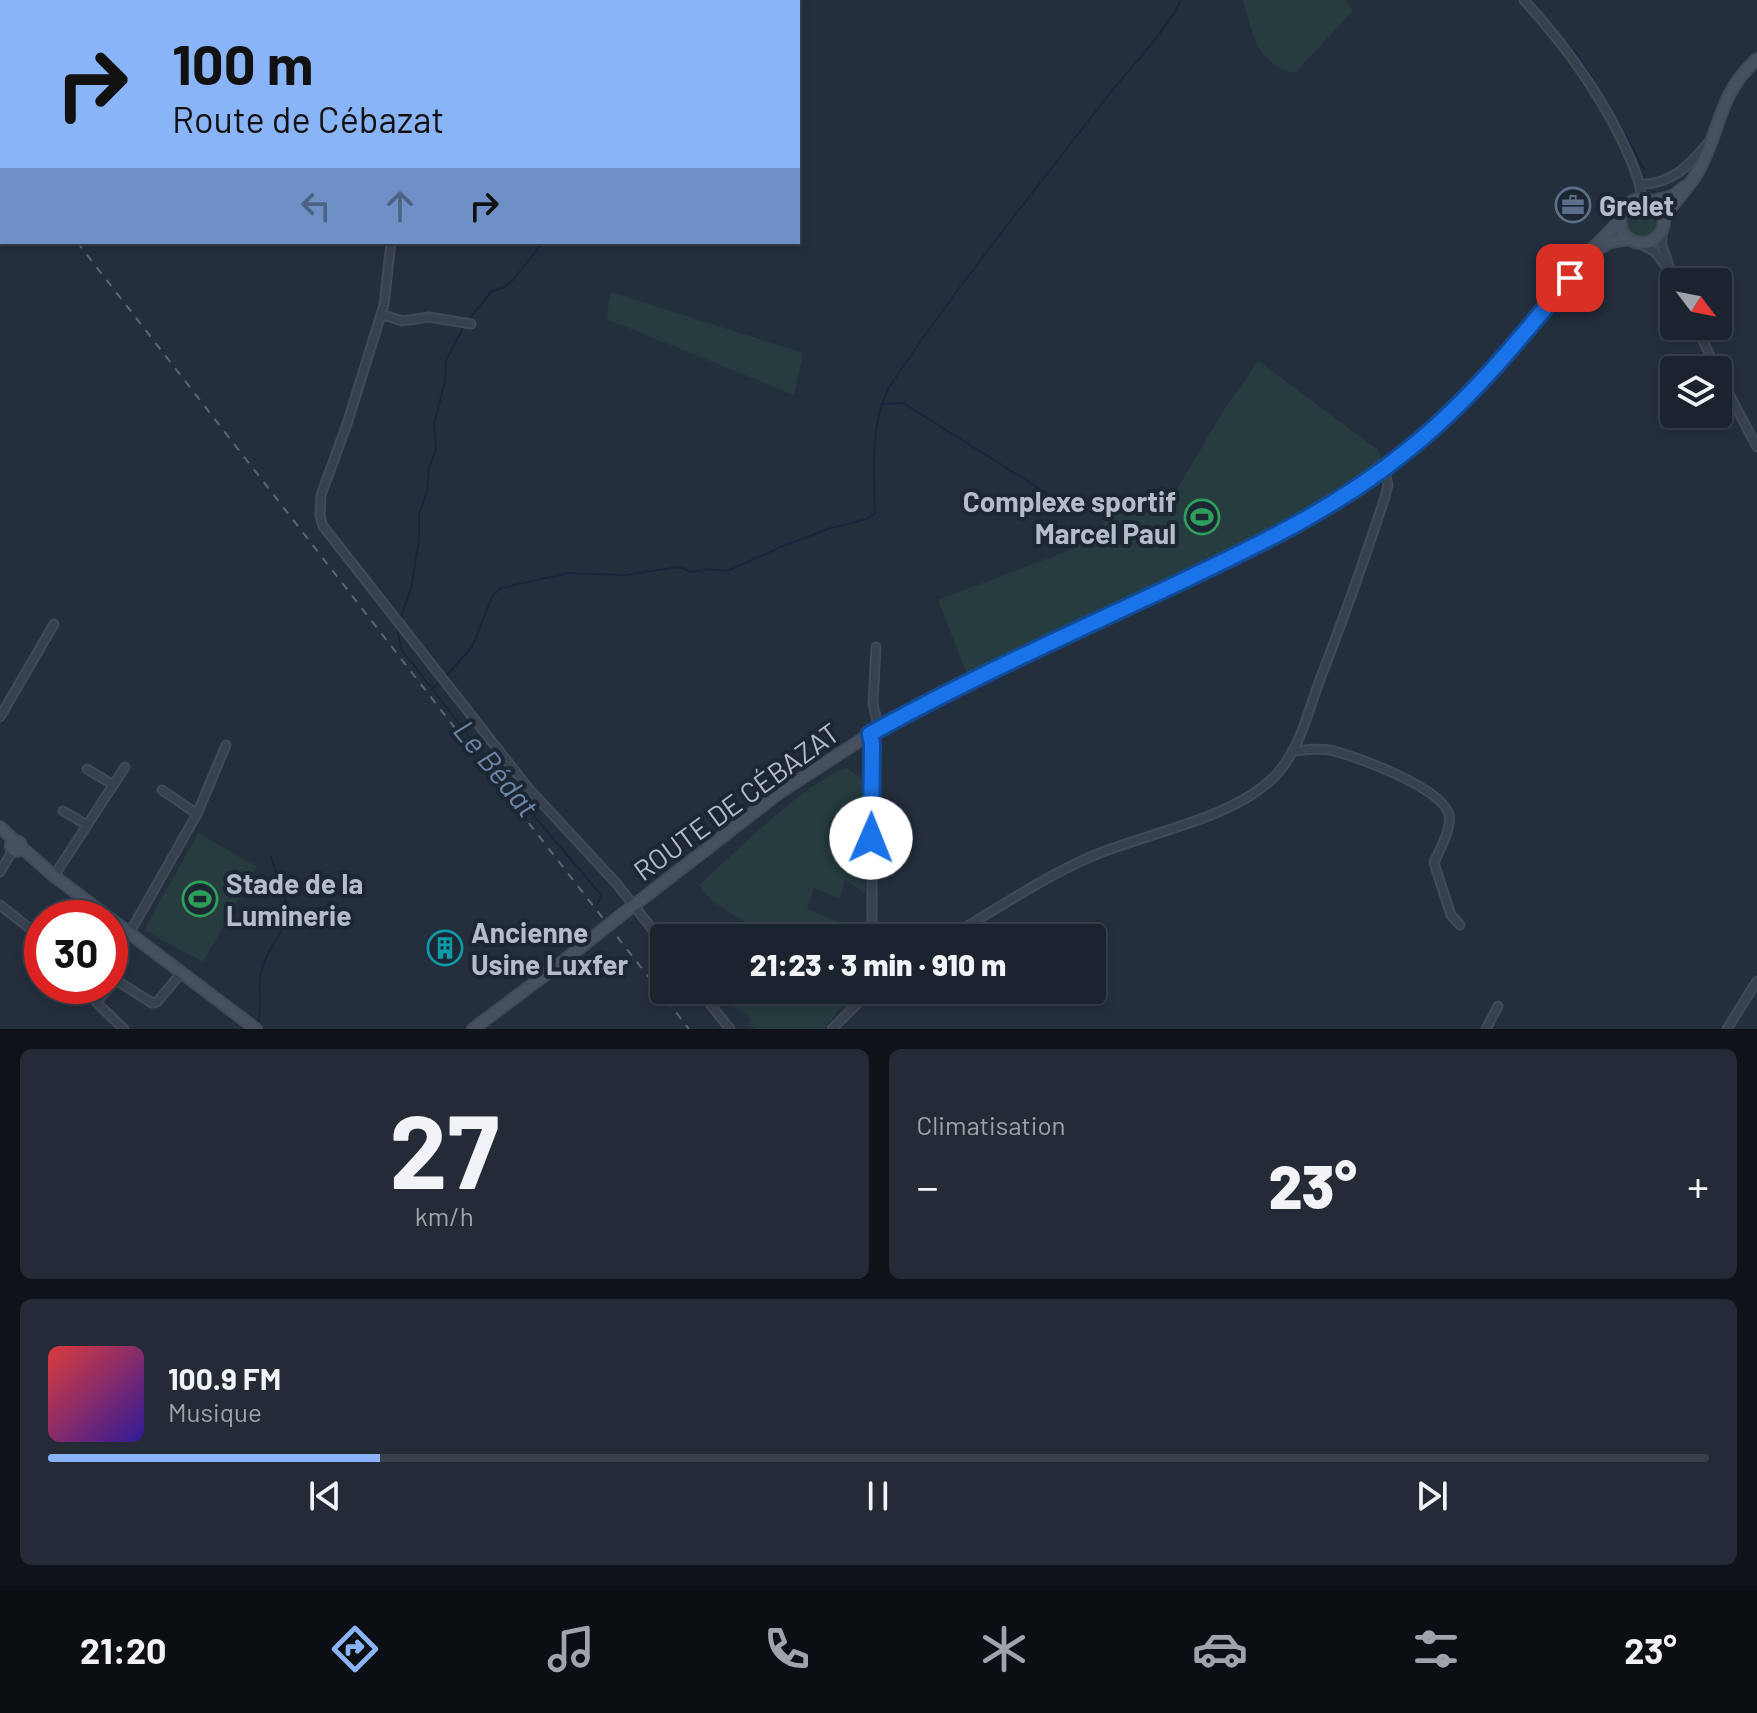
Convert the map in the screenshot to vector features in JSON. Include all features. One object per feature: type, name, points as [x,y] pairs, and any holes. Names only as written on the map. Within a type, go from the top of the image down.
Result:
[{"type":"main road","points":[[1699,171],[1673,196],[1653,201],[1641,198],[1626,205],[1620,221],[1621,228],[1634,241],[1653,240],[1699,171],[1728,95],[1757,59]]},
{"type":"main road","points":[[1653,201],[1662,212],[1663,224]]},
{"type":"main road","name":"ROUTE DE CÉBAZAT","points":[[1578,268],[1590,250],[1620,221]]},
{"type":"main road","name":"ROUTE DE CÉBAZAT","points":[[473,1029],[779,793],[875,731],[1278,534],[1384,468],[1427,434],[1481,383],[1594,252],[1610,242],[1634,241]]},
{"type":"main road","points":[[0,827],[15,847],[256,1029]]},
{"type":"main road","points":[[0,834],[78,900]]},
{"type":"main road","points":[[128,939],[248,1029]]},
{"type":"street","points":[[1524,0],[1567,48],[1595,88],[1620,136],[1640,184],[1641,198]]},
{"type":"street","points":[[1640,184],[1662,183],[1676,175],[1713,138]]},
{"type":"street","points":[[1663,224],[1662,246],[1669,268]]},
{"type":"street","points":[[1634,241],[1655,252],[1668,268]]},
{"type":"street","points":[[391,244],[387,290],[381,314],[321,495],[323,526],[529,789],[650,926]]},
{"type":"street","points":[[381,314],[402,321],[429,317],[471,324]]},
{"type":"street","points":[[1732,400],[1757,447]]},
{"type":"street","points":[[971,924],[1074,864],[1243,800],[1273,778],[1292,751],[1333,647],[1385,497],[1388,485],[1384,468]]},
{"type":"street","points":[[0,717],[54,624]]},
{"type":"street","points":[[872,924],[872,744],[875,731],[876,647]]},
{"type":"street","points":[[130,932],[197,814],[226,745]]},
{"type":"street","points":[[1292,751],[1328,749],[1404,777],[1428,791],[1442,805],[1449,813],[1449,823],[1434,863],[1451,915],[1460,925]]},
{"type":"street","points":[[54,876],[125,767]]},
{"type":"street","points":[[87,769],[112,784]]},
{"type":"street","points":[[162,790],[197,814]]},
{"type":"street","points":[[63,811],[87,825]]},
{"type":"street","points":[[0,872],[15,847]]},
{"type":"street","points":[[0,905],[24,924]]},
{"type":"street","points":[[128,988],[152,1003],[157,1002],[178,977]]},
{"type":"street","points":[[1727,1029],[1757,981]]},
{"type":"street","points":[[98,1004],[124,1029]]},
{"type":"street","points":[[710,1004],[730,1029]]},
{"type":"street","points":[[832,1029],[857,1004]]},
{"type":"street","points":[[1486,1029],[1498,1006]]},
{"type":"green space","points":[[1243,0],[1346,0],[1353,11],[1295,73],[1271,62],[1264,55],[1253,36]]},
{"type":"green space","points":[[1642,204],[1654,209],[1659,221],[1654,233],[1642,238],[1630,233],[1625,221],[1630,209]]},
{"type":"green space","points":[[611,292],[803,353],[794,395],[606,319]]},
{"type":"green space","name":"Complexe sportif Marcel Paul","points":[[1258,361],[1377,449],[1381,462],[1269,531],[967,674],[938,600],[1075,548],[1124,504],[1155,495],[1170,497]]},
{"type":"green space","points":[[847,768],[860,777],[866,790],[865,893],[845,880],[840,899],[814,888],[807,909],[844,924],[748,924],[712,901],[699,885],[792,802],[831,774]]},
{"type":"green space","name":"Stade de la Luminerie","points":[[198,833],[257,867],[203,962],[144,930]]},
{"type":"green space","points":[[844,1004],[824,1029],[757,1029],[748,1024],[751,1018],[730,1006]]},
{"type":"waterway","points":[[446,676],[472,647],[493,595],[501,588],[568,573],[625,575],[678,567],[693,572],[705,569],[728,571],[778,548],[831,528],[867,519],[875,513],[876,434],[888,389],[965,281],[1153,41],[1181,0]]},
{"type":"waterway","points":[[1574,50],[1594,81]]},
{"type":"waterway","points":[[1626,136],[1644,170]]},
{"type":"waterway","name":"Le Bédat","points":[[470,318],[492,291],[503,288],[514,279],[541,244]]},
{"type":"waterway","name":"Le Bédat","points":[[401,617],[411,589],[419,539],[419,514],[427,492],[429,467],[436,450],[434,424],[445,381],[446,360],[464,326]]},
{"type":"waterway","points":[[882,404],[903,403],[1050,495]]},
{"type":"waterway","name":"Le Bédat","points":[[397,627],[401,649],[497,772],[601,895],[597,905]]},
{"type":"waterway","points":[[432,689],[440,682]]},
{"type":"waterway","points":[[258,1024],[261,972],[290,913],[271,857]]},
{"type":"railway","points":[[79,244],[689,1029]]},
{"type":"place","name":"Grelet","points":[[1573,205]]},
{"type":"place","name":"Complexe sportif Marcel Paul","points":[[1202,517]]},
{"type":"place","name":"Stade de la Luminerie","points":[[200,899]]},
{"type":"place","name":"Ancienne Usine Luxfer","points":[[445,948]]},
{"type":"route","points":[[871,838],[870,734],[964,685],[1278,534],[1354,489],[1406,452],[1481,383],[1570,278]]}]
